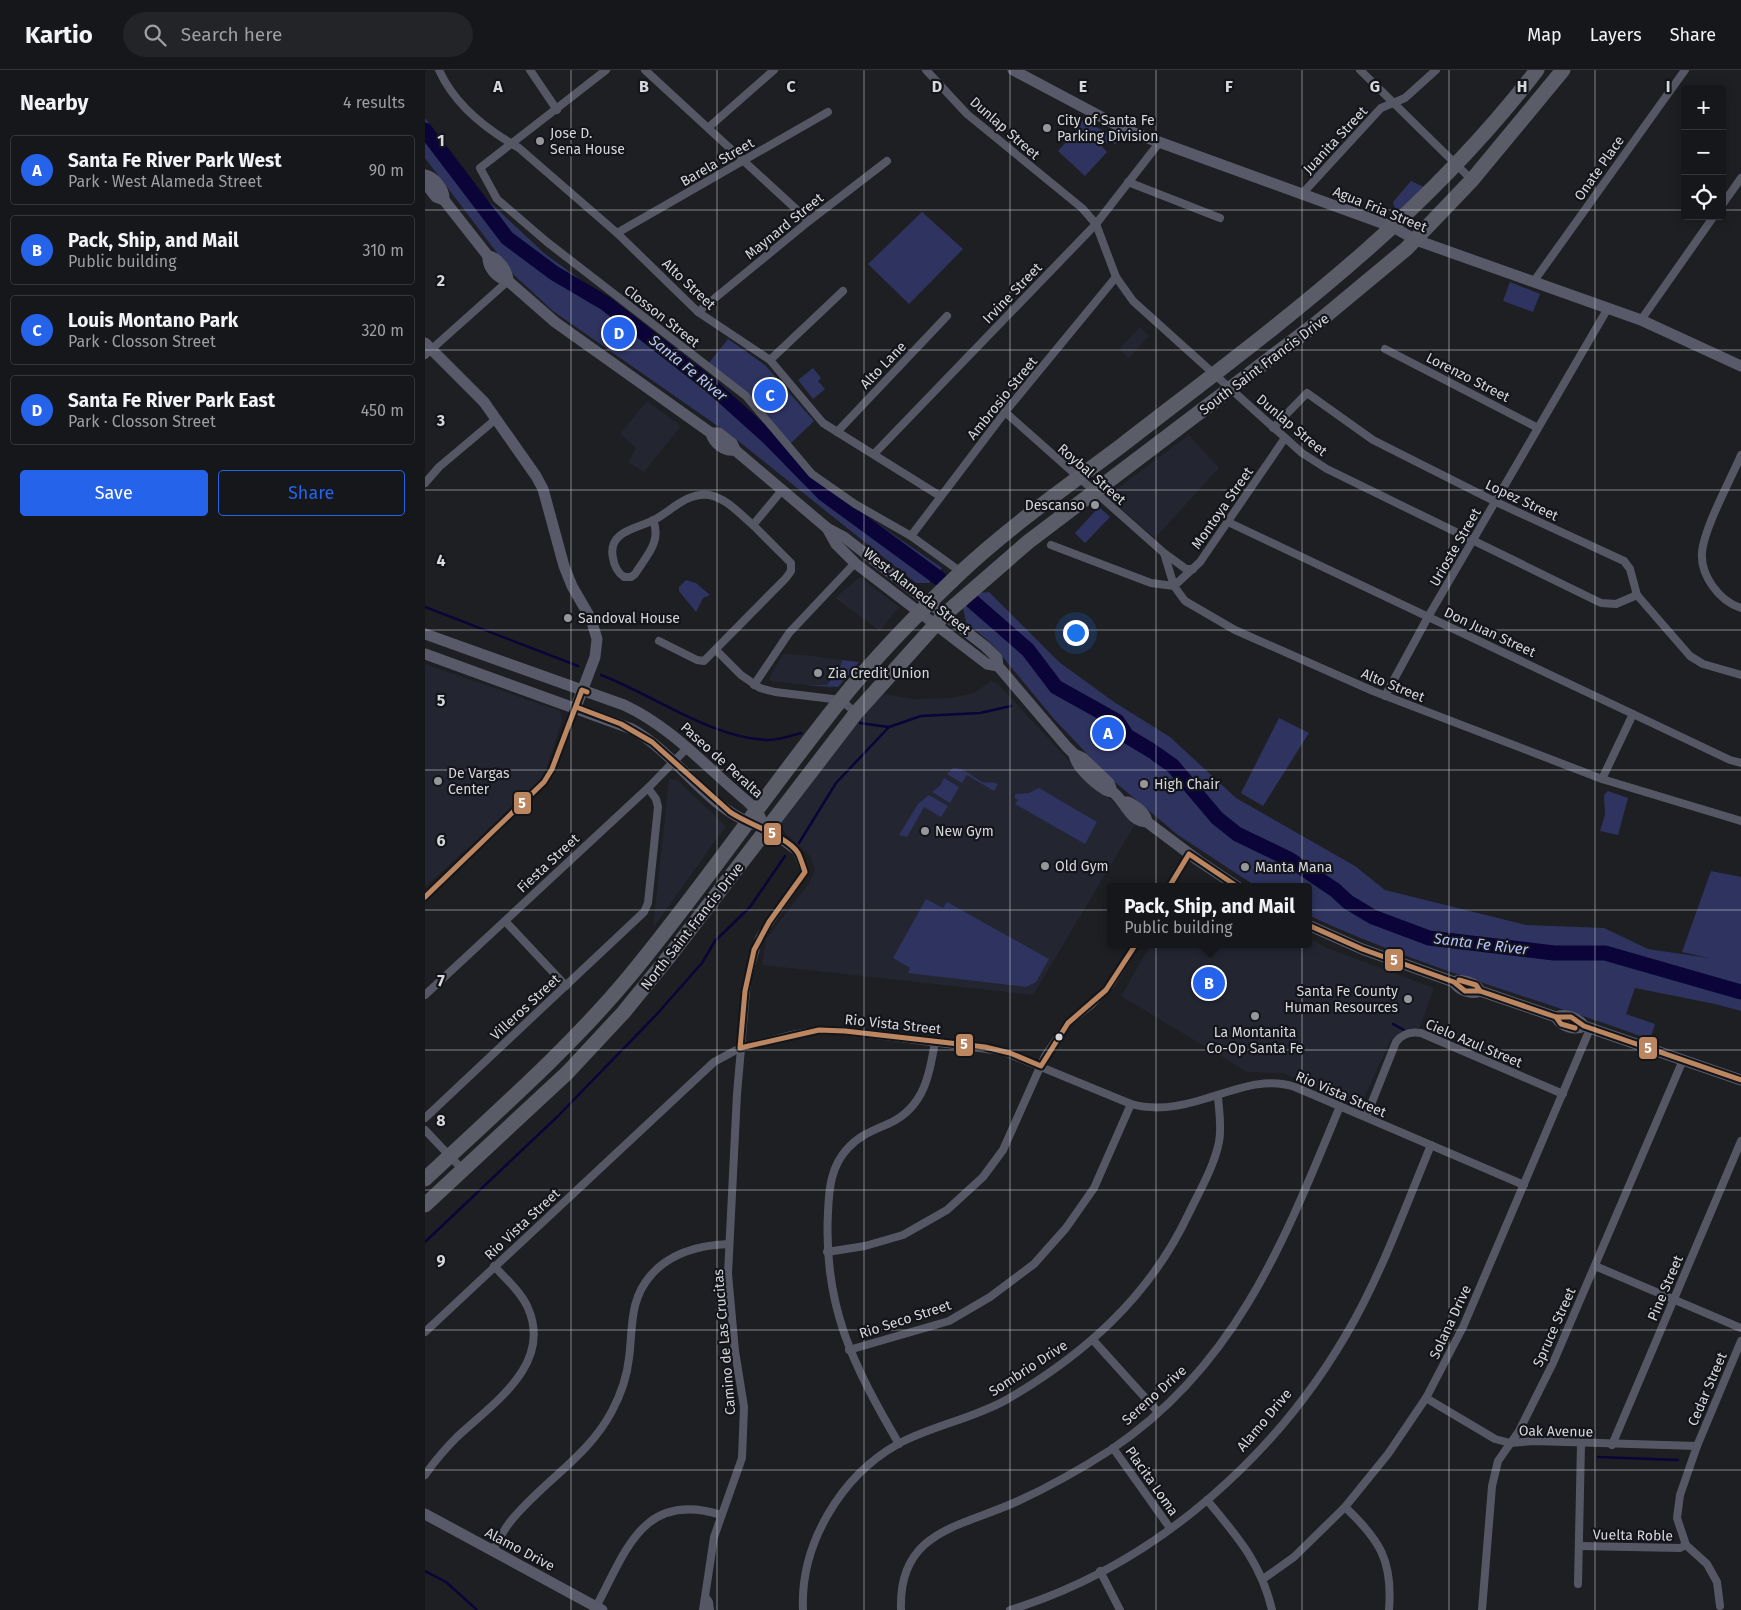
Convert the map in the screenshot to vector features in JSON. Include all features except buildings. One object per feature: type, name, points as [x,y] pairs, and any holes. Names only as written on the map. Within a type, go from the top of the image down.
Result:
[{"type":"highway","name":"South Saint Francis Drive","points":[[925,608],[961,572],[1078,478],[1337,278],[1393,227],[1488,132],[1537,70]]},
{"type":"highway","name":"South Saint Francis Drive","points":[[940,620],[999,565],[1341,305],[1416,240],[1472,180],[1563,70]]},
{"type":"highway","name":"North Saint Francis Drive","points":[[425,1179],[558,1054],[609,1000],[753,817],[841,700],[881,652],[925,608]]},
{"type":"highway","name":"North Saint Francis Drive","points":[[425,1205],[567,1073],[617,1020],[771,833],[856,713],[940,620]]},
{"type":"street","name":"Alto Street","points":[[439,70],[449,88],[467,109],[511,143],[617,233],[698,312],[770,360],[823,423],[940,496]]},
{"type":"street","points":[[530,70],[557,110]]},
{"type":"street","name":"Closson Street","points":[[606,70],[557,110],[479,168],[497,199],[554,247],[746,396],[812,474],[855,504],[911,536],[961,572]]},
{"type":"street","points":[[645,70],[809,221]]},
{"type":"street","points":[[709,127],[774,70]]},
{"type":"street","name":"Dunlap Street","points":[[926,70],[967,114],[1082,208],[1095,224],[1116,277],[1133,300],[1285,438],[1327,469],[1601,603],[1616,604],[1637,596]]},
{"type":"street","name":"Agua Fria Street","points":[[1013,70],[1125,130],[1393,227],[1416,240],[1641,320],[1741,365]]},
{"type":"street","points":[[1360,70],[1472,180]]},
{"type":"street","name":"Juanita Street","points":[[1301,195],[1381,108],[1405,98],[1436,70]]},
{"type":"street","name":"Onate Place","points":[[1534,282],[1685,70]]},
{"type":"street","name":"Barela Street","points":[[617,233],[744,162],[827,112]]},
{"type":"street","name":"Irvine Street","points":[[874,454],[1095,224],[1159,143]]},
{"type":"street","name":"Maynard Street","points":[[698,312],[809,221],[887,161]]},
{"type":"street","name":"West Alameda Street","points":[[425,175],[433,179],[443,191],[444,200]]},
{"type":"street","points":[[1726,199],[1741,178]]},
{"type":"street","points":[[1129,182],[1220,218]]},
{"type":"street","name":"West Alameda Street","points":[[425,183],[436,197],[444,200],[488,256],[489,265],[498,277],[509,281],[555,322],[711,433],[717,444],[726,450],[735,450],[827,528],[844,537],[940,620],[987,664],[998,666],[1074,754],[1077,764],[1103,789],[1112,791],[1124,802],[1127,811],[1139,821],[1147,822],[1189,854],[1232,883]]},
{"type":"street","points":[[1641,320],[1711,220]]},
{"type":"street","name":"Ambrosio Street","points":[[911,536],[1005,412],[1116,277]]},
{"type":"street","points":[[509,281],[427,349],[470,386],[496,419],[543,489],[564,566],[595,631],[597,648],[595,657],[577,707]]},
{"type":"street","points":[[770,360],[843,291]]},
{"type":"street","name":"Urioste Street","points":[[1385,696],[1428,617],[1608,308]]},
{"type":"street","name":"Alto Lane","points":[[837,432],[947,316]]},
{"type":"street","name":"Lorenzo Street","points":[[1385,349],[1539,428]]},
{"type":"street","name":"Lopez Street","points":[[1273,428],[1307,393],[1373,440],[1496,502],[1624,562],[1630,570],[1637,596],[1690,656],[1703,664],[1741,675]]},
{"type":"street","name":"Roybal Street","points":[[1005,412],[1164,553],[1186,569],[1193,570]]},
{"type":"street","points":[[425,483],[439,467],[496,419]]},
{"type":"street","name":"Montoya Street","points":[[1174,586],[1193,570],[1285,438]]},
{"type":"street","points":[[1741,455],[1707,534],[1702,553],[1707,574],[1713,587],[1723,599],[1741,608]]},
{"type":"street","points":[[753,525],[783,489]]},
{"type":"street","points":[[653,520],[657,531],[656,540],[635,574],[631,577],[624,577],[620,574],[613,558],[615,542],[623,532],[653,520],[687,499],[708,495],[724,502],[753,525],[791,563],[791,571],[786,578],[707,659],[701,661],[659,641]]},
{"type":"street","name":"Don Juan Street","points":[[1228,522],[1730,760],[1741,763]]},
{"type":"street","name":"West Alameda Street","points":[[827,528],[836,544],[855,562],[925,608]]},
{"type":"street","points":[[1051,545],[1151,583],[1174,586],[1164,553]]},
{"type":"street","points":[[754,685],[789,633],[855,562]]},
{"type":"street","name":"Alto Street","points":[[1174,586],[1185,601],[1235,630],[1385,696],[1602,779],[1741,821]]},
{"type":"street","name":"Paseo de Peralta","points":[[425,634],[638,712],[657,723],[687,748],[753,817],[771,833]]},
{"type":"street","points":[[716,650],[754,685],[775,692],[841,700],[856,713]]},
{"type":"street","points":[[425,654],[577,707],[642,735],[675,761],[719,804],[753,817]]},
{"type":"street","points":[[1602,779],[1633,714]]},
{"type":"street","name":"Fiesta Street","points":[[425,996],[647,788],[687,748]]},
{"type":"street","name":"Villeros Street","points":[[425,1118],[642,914],[648,903],[658,807],[656,799],[647,788]]},
{"type":"street","points":[[741,1048],[747,980],[754,950],[763,930],[805,872],[797,852],[771,833]]},
{"type":"street","points":[[1171,883],[1189,854]]},
{"type":"street","points":[[505,921],[566,986]]},
{"type":"street","points":[[1312,927],[1368,952],[1454,982],[1459,988],[1473,993],[1480,991],[1556,1017],[1561,1024],[1575,1028],[1587,1028],[1741,1080]]},
{"type":"street","points":[[827,1252],[865,1246],[903,1235],[947,1210],[983,1177],[1003,1150],[1041,1066],[1068,1023],[1106,990],[1133,948]]},
{"type":"street","name":"Solana Drive","points":[[1263,1580],[1294,1557],[1345,1506],[1388,1454],[1426,1398],[1459,1336],[1563,1094],[1587,1028]]},
{"type":"street","name":"Rio Vista Street","points":[[425,1332],[714,1062],[741,1048],[819,1030],[845,1030],[1002,1051],[1131,1104],[1162,1109],[1218,1097],[1255,1085],[1280,1083],[1340,1106],[1524,1185]]},
{"type":"street","name":"Cielo Azul Street","points":[[1366,1117],[1396,1042],[1401,1036],[1412,1032],[1421,1033],[1563,1094]]},
{"type":"street","points":[[899,1444],[871,1396],[849,1350],[835,1303],[827,1252],[829,1194],[837,1163],[847,1149],[860,1137],[898,1119],[916,1102],[928,1081],[935,1041]]},
{"type":"street","name":"Camino de Las Crucitas","points":[[703,1610],[711,1552],[721,1515],[742,1458],[744,1407],[735,1351],[728,1274],[741,1048]]},
{"type":"street","name":"Spruce Street","points":[[1482,1610],[1493,1486],[1498,1461],[1519,1431],[1553,1363],[1683,1060]]},
{"type":"street","name":"Sombrio Drive","points":[[803,1610],[806,1579],[813,1547],[825,1517],[857,1475],[899,1444],[1004,1401],[1053,1370],[1093,1340],[1137,1295],[1172,1248],[1219,1143],[1218,1097]]},
{"type":"street","name":"Rio Seco Street","points":[[849,1350],[949,1321],[990,1297],[1034,1264],[1066,1228],[1094,1188],[1131,1104]]},
{"type":"street","name":"Sereno Drive","points":[[901,1610],[902,1587],[907,1570],[918,1552],[932,1538],[949,1527],[1002,1508],[1044,1489],[1113,1448],[1158,1412],[1198,1372],[1219,1346],[1257,1290],[1288,1231],[1340,1106]]},
{"type":"street","points":[[425,1130],[463,1170]]},
{"type":"street","name":"Pine Street","points":[[1612,1445],[1741,1141]]},
{"type":"street","name":"Alamo Drive","points":[[1014,1609],[1053,1594],[1100,1571],[1170,1528],[1207,1500],[1269,1441],[1334,1354],[1367,1295],[1431,1145]]},
{"type":"street","points":[[493,1551],[515,1517],[587,1448],[609,1416],[626,1377],[633,1308],[651,1274],[671,1259],[693,1248],[729,1244]]},
{"type":"street","points":[[425,1475],[450,1444],[515,1383],[524,1370],[530,1356],[534,1333],[530,1313],[523,1299],[495,1266]]},
{"type":"street","points":[[1595,1266],[1741,1328]]},
{"type":"street","points":[[1093,1340],[1158,1412]]},
{"type":"street","name":"Cedar Street","points":[[1686,1545],[1677,1518],[1680,1495],[1697,1446],[1741,1341]]},
{"type":"street","name":"Oak Avenue","points":[[1426,1398],[1495,1439],[1510,1443],[1534,1441],[1612,1445],[1697,1446]]},
{"type":"street","name":"Vuelta Roble","points":[[1578,1584],[1581,1444]]},
{"type":"street","name":"Placita Loma","points":[[1113,1448],[1170,1528]]},
{"type":"street","points":[[1207,1500],[1245,1546],[1263,1580],[1272,1610]]},
{"type":"street","points":[[1345,1506],[1370,1532],[1384,1554],[1389,1574],[1389,1610]]},
{"type":"street","points":[[599,1608],[632,1541],[654,1518],[683,1508],[697,1509],[721,1515]]},
{"type":"street","name":"Alamo Drive","points":[[425,1514],[599,1608]]},
{"type":"street","points":[[1686,1545],[1707,1564],[1717,1582],[1720,1606]]},
{"type":"street","name":"Vuelta Roble","points":[[1579,1546],[1680,1548],[1686,1545]]},
{"type":"street","points":[[1100,1571],[1120,1610]]},
{"type":"street","name":"Camino de Las Crucitas","points":[[706,1598],[709,1602],[709,1610]]},
{"type":"shaded area","points":[[425,118],[482,195],[545,254],[683,354],[726,389],[811,478],[942,568],[929,583],[916,583],[732,436],[553,311],[513,274],[425,158]]},
{"type":"shaded area","points":[[1082,120],[1120,139],[1115,144],[1110,142],[1100,144],[1107,152],[1085,176],[1058,151],[1080,126]]},
{"type":"shaded area","points":[[1411,181],[1424,187],[1399,212],[1396,212],[1393,202]]},
{"type":"shaded area","points":[[922,212],[963,249],[909,304],[868,264]]},
{"type":"shaded area","points":[[1510,282],[1540,294],[1533,312],[1503,301]]},
{"type":"shaded area","points":[[1140,327],[1149,336],[1129,358],[1119,349]]},
{"type":"shaded area","points":[[728,339],[765,365],[814,421],[790,444],[757,402],[708,364]]},
{"type":"shaded area","points":[[813,368],[821,378],[818,381],[825,389],[813,399],[798,380]]},
{"type":"shaded area","points":[[647,401],[681,426],[644,472],[628,462],[636,448],[620,434]]},
{"type":"shaded area","points":[[1189,435],[1219,468],[1155,538],[1107,496]]},
{"type":"shaded area","points":[[1099,507],[1110,517],[1085,543],[1075,533]]},
{"type":"shaded area","points":[[860,577],[899,607],[880,631],[835,598]]},
{"type":"shaded area","points":[[686,580],[696,583],[710,595],[703,598],[696,612],[679,591],[679,587]]},
{"type":"shaded area","points":[[989,592],[1059,662],[1114,702],[1170,737],[1236,798],[1355,866],[1385,890],[1526,925],[1604,928],[1648,949],[1709,958],[1682,952],[1711,871],[1741,877],[1741,1011],[1635,988],[1626,1014],[1655,1024],[1651,1037],[1646,1038],[1433,966],[1312,917],[1312,883],[1251,883],[1178,835],[1110,778],[1054,719],[992,644],[966,622],[963,608],[979,593]]},
{"type":"shaded area","points":[[783,654],[854,662],[832,688],[771,681],[769,678]]},
{"type":"shaded area","points":[[842,660],[859,662],[838,687],[805,685],[827,685],[840,668]]},
{"type":"shaded area","points":[[425,664],[560,711],[562,721],[542,781],[425,887]]},
{"type":"shaded area","points":[[991,681],[998,684],[1073,765],[1136,823],[1033,995],[762,965],[766,939],[809,883],[815,870],[810,856],[786,834],[780,824],[872,704],[884,694],[914,699],[951,698],[974,693]]},
{"type":"shaded area","points":[[1279,718],[1309,733],[1263,806],[1241,793]]},
{"type":"shaded area","points":[[953,768],[965,771],[982,782],[998,784],[994,791],[967,775],[962,783],[947,774]]},
{"type":"shaded area","points":[[944,778],[959,787],[950,803],[932,792],[940,786]]},
{"type":"shaded area","points":[[669,779],[677,780],[726,826],[653,928]]},
{"type":"shaded area","points":[[1039,788],[1097,822],[1085,844],[1015,804],[1018,800],[1014,797],[1016,794],[1029,793]]},
{"type":"shaded area","points":[[1608,791],[1628,798],[1618,835],[1600,831],[1605,815],[1604,795]]},
{"type":"shaded area","points":[[929,795],[948,806],[941,817],[924,807],[907,837],[899,835],[918,804]]},
{"type":"shaded area","points":[[926,899],[943,908],[947,902],[1049,959],[1036,982],[1026,987],[908,973],[910,968],[893,958]]},
{"type":"shaded area","points":[[1312,939],[1327,948],[1434,988],[1420,1027],[1391,1039],[1360,1107],[1283,1073],[1247,1072],[1121,996],[1149,948],[1312,948]]},
{"type":"waterway","name":"Santa Fe River","points":[[425,130],[507,238],[554,273],[605,303],[709,384],[769,438],[824,494],[940,579]]},
{"type":"waterway","name":"Santa Fe River","points":[[972,601],[1028,650],[1056,687],[1117,721],[1127,736],[1152,751]]},
{"type":"waterway","points":[[425,607],[578,666]]},
{"type":"waterway","points":[[601,675],[704,724],[725,732],[768,740],[781,739],[801,733]]},
{"type":"waterway","points":[[799,843],[836,783],[889,727],[921,716],[980,713],[1011,706]]},
{"type":"waterway","points":[[860,723],[888,727]]},
{"type":"waterway","name":"Santa Fe River","points":[[1156,754],[1173,766],[1217,818],[1237,834],[1289,859],[1335,890],[1348,902],[1373,917],[1429,938],[1554,953],[1605,953],[1741,992]]},
{"type":"waterway","points":[[425,1242],[557,1117],[657,1014],[702,963],[715,941],[750,907],[785,856]]},
{"type":"waterway","points":[[1393,1024],[1404,1030]]},
{"type":"waterway","points":[[1598,1457],[1678,1460]]},
{"type":"waterway","points":[[425,1571],[446,1582],[477,1610]]},
{"type":"transit line","name":"5","points":[[425,897],[544,782],[552,769],[582,690],[587,692]]},
{"type":"transit line","name":"5","points":[[576,707],[621,724],[652,742],[730,812],[785,841],[798,853],[805,872],[769,922],[754,950],[745,991],[740,1048],[819,1030],[845,1031],[985,1047],[1010,1053],[1041,1066],[1068,1023],[1106,990],[1133,948]]},
{"type":"transit line","name":"5","points":[[1171,883],[1189,854],[1232,883]]},
{"type":"transit line","name":"5","points":[[1312,927],[1362,949],[1454,982],[1465,991],[1480,991]]},
{"type":"transit line","name":"5","points":[[1459,980],[1476,985],[1480,991],[1556,1017],[1561,1024],[1575,1028]]},
{"type":"transit line","name":"5","points":[[1556,1017],[1571,1017],[1584,1026],[1741,1080]]},
{"type":"place","name":"City of Santa Fe Parking Division","points":[[1047,128]]},
{"type":"place","name":"Jose D. Sena House","points":[[540,141]]},
{"type":"place","name":"Santa Fe River Park East","points":[[619,333]]},
{"type":"place","name":"Louis Montano Park","points":[[770,395]]},
{"type":"place","name":"Descanso","points":[[1095,505]]},
{"type":"place","name":"Sandoval House","points":[[568,618]]},
{"type":"place","name":"Zia Credit Union","points":[[818,673]]},
{"type":"place","name":"Santa Fe River Park West","points":[[1108,733]]},
{"type":"place","name":"De Vargas Center","points":[[438,781]]},
{"type":"place","name":"High Chair","points":[[1144,784]]},
{"type":"place","name":"New Gym","points":[[925,831]]},
{"type":"place","name":"Old Gym","points":[[1045,866]]},
{"type":"place","name":"Manta Mana","points":[[1245,867]]},
{"type":"place","name":"Pack, Ship, and Mail","points":[[1209,983]]},
{"type":"place","name":"Santa Fe County Human Resources","points":[[1408,999]]},
{"type":"place","name":"La Montanita Co-Op Santa Fe","points":[[1255,1016]]}]
